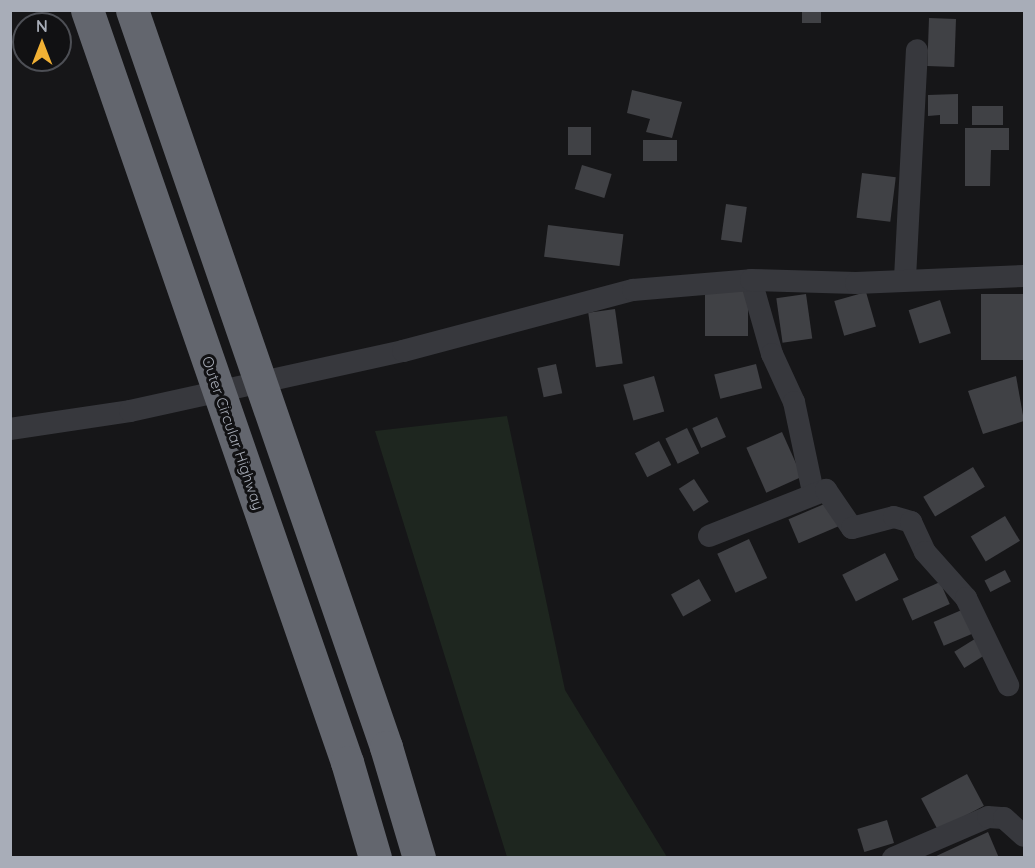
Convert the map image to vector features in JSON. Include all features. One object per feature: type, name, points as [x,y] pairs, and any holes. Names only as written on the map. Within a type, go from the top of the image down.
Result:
[{"type":"highway","name":"Outer Circular Highway","points":[[87,10],[347,762],[375,858]]},
{"type":"highway","points":[[132,10],[386,747],[419,858]]},
{"type":"street","points":[[905,278],[917,50]]},
{"type":"street","points":[[10,429],[130,411],[392,353],[633,290],[751,280],[856,283],[905,278],[1024,276]]},
{"type":"street","points":[[751,280],[771,354],[794,402],[813,492]]},
{"type":"street","points":[[709,536],[813,492],[826,490],[852,528],[894,517],[911,522],[925,552],[966,598],[1008,685]]},
{"type":"street","points":[[893,858],[988,817],[1004,818],[1024,836]]},
{"type":"shaded area","points":[[507,416],[565,690],[667,857],[507,857],[375,431]]},
{"type":"building","points":[[802,10],[821,10],[821,23],[802,23]]},
{"type":"building","points":[[929,18],[956,19],[954,67],[927,66]]},
{"type":"building","points":[[632,90],[682,102],[672,138],[646,132],[650,119],[627,113]]},
{"type":"building","points":[[958,94],[958,124],[940,124],[940,115],[928,116],[928,95]]},
{"type":"building","points":[[972,106],[1003,106],[1003,125],[972,125]]},
{"type":"building","points":[[568,127],[591,127],[591,155],[568,155]]},
{"type":"building","points":[[965,128],[1009,128],[1009,150],[991,150],[990,186],[965,186]]},
{"type":"building","points":[[643,140],[677,140],[677,161],[643,161]]},
{"type":"building","points":[[582,165],[612,174],[604,198],[575,189]]},
{"type":"building","points":[[862,173],[896,177],[890,222],[857,218]]},
{"type":"building","points":[[726,204],[747,207],[742,243],[721,240]]},
{"type":"building","points":[[548,225],[623,234],[620,266],[544,257]]},
{"type":"building","points":[[705,290],[748,290],[748,336],[705,336]]},
{"type":"building","points":[[866,292],[876,327],[844,336],[834,301]]},
{"type":"building","points":[[806,294],[812,339],[783,343],[776,298]]},
{"type":"building","points":[[981,294],[1024,294],[1024,360],[981,360]]},
{"type":"building","points":[[940,300],[951,333],[919,343],[909,310]]},
{"type":"building","points":[[615,309],[623,363],[596,367],[588,313]]},
{"type":"building","points":[[556,364],[562,393],[544,397],[537,368]]},
{"type":"building","points":[[756,364],[762,388],[720,399],[714,374]]},
{"type":"building","points":[[654,376],[664,412],[633,420],[623,385]]},
{"type":"building","points":[[1016,376],[1024,421],[983,434],[968,391]]},
{"type":"building","points":[[717,417],[726,437],[701,448],[692,428]]},
{"type":"building","points":[[687,428],[699,453],[678,464],[665,439]]},
{"type":"building","points":[[782,432],[802,477],[766,493],[746,448]]},
{"type":"building","points":[[659,441],[671,465],[647,477],[635,453]]},
{"type":"building","points":[[973,467],[985,487],[935,517],[923,497]]},
{"type":"building","points":[[694,479],[709,502],[694,511],[679,489]]},
{"type":"building","points":[[829,502],[839,526],[799,543],[788,519]]},
{"type":"building","points":[[1005,516],[1020,541],[986,561],[971,537]]},
{"type":"building","points":[[749,539],[767,578],[735,593],[717,554]]},
{"type":"building","points":[[885,553],[899,580],[856,602],[842,575]]},
{"type":"building","points":[[1005,570],[1011,582],[990,592],[985,580]]},
{"type":"building","points":[[699,579],[711,601],[683,616],[671,595]]},
{"type":"building","points":[[940,582],[950,604],[912,621],[903,599]]},
{"type":"building","points":[[964,609],[974,633],[944,646],[934,622]]},
{"type":"building","points":[[978,637],[988,653],[964,668],[954,652]]},
{"type":"building","points":[[967,774],[984,806],[938,830],[921,798]]},
{"type":"building","points":[[887,820],[894,843],[864,852],[857,829]]},
{"type":"building","points":[[988,832],[999,858],[932,858]]}]
